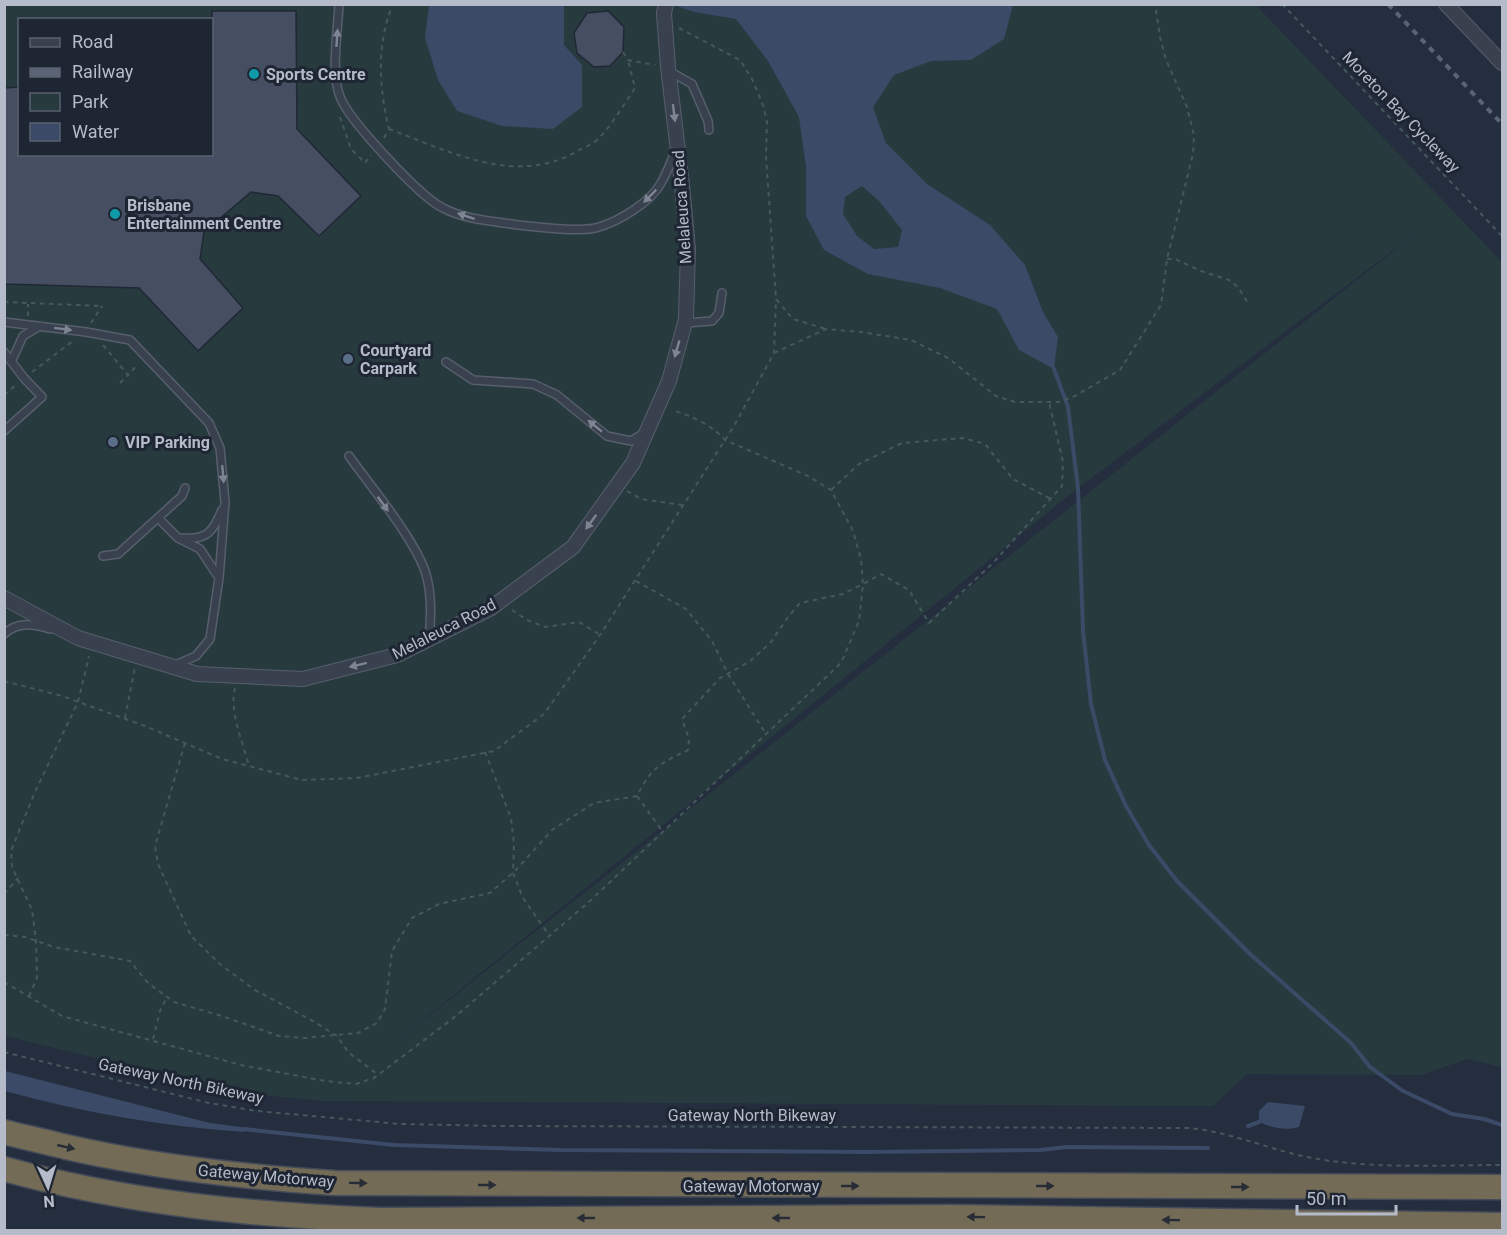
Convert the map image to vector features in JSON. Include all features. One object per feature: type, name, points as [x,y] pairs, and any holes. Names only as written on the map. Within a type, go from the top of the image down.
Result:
[{"type":"highway","name":"Gateway Motorway","points":[[6,1132],[100,1155],[174,1167],[256,1178],[335,1183],[1503,1187]]},
{"type":"highway","name":"Gateway Motorway","points":[[4,1169],[84,1188],[179,1205],[288,1216],[380,1220],[951,1217],[1503,1225]]},
{"type":"street","points":[[1446,4],[1503,63]]},
{"type":"street","name":"Melaleuca Road","points":[[4,598],[78,638],[197,674],[303,679],[397,655],[491,608],[573,547],[633,463],[669,381],[685,323],[688,249],[668,69],[665,9]]},
{"type":"lane","points":[[339,4],[335,66],[340,98],[353,118],[406,177],[441,207],[471,219],[551,229],[598,228],[638,208],[661,185],[678,145]]},
{"type":"lane","points":[[668,69],[692,84],[708,121],[709,130]]},
{"type":"lane","points":[[685,323],[712,321],[719,313],[722,293]]},
{"type":"lane","points":[[4,322],[130,340],[209,423],[220,448],[225,502],[219,578],[210,639],[196,656],[172,666]]},
{"type":"lane","points":[[12,360],[24,336],[40,326]]},
{"type":"lane","points":[[4,351],[42,397],[4,431]]},
{"type":"lane","points":[[446,362],[473,380],[533,384],[556,395],[607,436],[631,441],[646,432]]},
{"type":"lane","points":[[349,456],[409,540],[426,573],[431,608],[429,639]]},
{"type":"lane","points":[[103,556],[118,554],[182,496],[185,488]]},
{"type":"lane","points":[[178,538],[195,539],[205,536],[216,525],[225,502]]},
{"type":"lane","points":[[158,518],[178,538],[200,549],[219,578]]},
{"type":"lane","points":[[4,634],[12,627],[33,624],[78,638]]},
{"type":"path","points":[[384,138],[389,129],[383,102],[380,57],[388,16],[393,4]]},
{"type":"path","points":[[680,28],[740,60],[752,79],[763,105],[767,122],[766,157],[776,299],[793,319],[826,329],[911,340],[948,358],[996,396],[1015,402],[1059,402],[1075,396],[1120,370],[1161,305],[1167,259],[1193,154],[1194,135],[1187,107],[1166,60],[1155,4]]},
{"type":"path","name":"Moreton Bay Cycleway","points":[[1282,4],[1503,236]]},
{"type":"path","points":[[389,129],[452,154],[500,165],[534,167],[570,157],[599,139],[635,88],[628,60],[623,52]]},
{"type":"path","points":[[628,60],[668,69]]},
{"type":"path","points":[[365,163],[372,154]]},
{"type":"path","points":[[1167,259],[1175,259],[1229,280],[1238,287],[1249,305]]},
{"type":"path","points":[[4,302],[102,306],[86,332],[4,395]]},
{"type":"path","points":[[774,353],[826,329]]},
{"type":"path","points":[[102,345],[128,375]]},
{"type":"path","points":[[120,383],[145,356]]},
{"type":"path","points":[[637,796],[648,775],[665,761],[688,750],[689,739],[682,719],[720,678],[749,662],[771,642],[788,616],[801,603],[843,594],[881,574],[909,590],[929,623],[993,563],[1062,486],[1063,462],[1049,402]]},
{"type":"path","points":[[4,982],[62,1016],[241,1065],[325,1081],[356,1084],[378,1075],[456,1016],[590,901],[841,663],[859,621],[863,584],[861,559],[853,531],[831,490],[808,476],[725,440],[717,431],[688,416],[657,406]]},
{"type":"path","points":[[831,490],[859,464],[902,443],[963,438],[985,444],[1013,479],[1051,499]]},
{"type":"path","points":[[617,486],[641,499],[684,505]]},
{"type":"path","points":[[635,580],[686,609],[712,641],[728,674],[766,734]]},
{"type":"path","points":[[503,599],[511,609],[526,620],[545,627],[579,622],[600,634]]},
{"type":"path","points":[[29,996],[37,978],[36,941],[32,910],[12,867],[11,851],[34,794],[78,702],[93,642]]},
{"type":"path","points":[[125,719],[137,656]]},
{"type":"path","points":[[237,676],[233,695],[236,718],[249,766]]},
{"type":"path","points":[[185,743],[155,846],[158,864],[191,936],[220,965],[255,990],[337,1036],[348,1052],[378,1075]]},
{"type":"path","points":[[485,752],[511,818],[514,844],[513,873],[523,898],[549,936]]},
{"type":"path","points":[[637,796],[663,832]]},
{"type":"path","points":[[4,935],[25,937],[54,947],[129,961],[148,983],[174,1002],[279,1036],[337,1036],[358,1033],[377,1023],[386,1009],[392,951],[412,918],[439,904],[490,893],[513,873],[552,830],[594,803],[637,796]]},
{"type":"path","points":[[4,894],[18,878]]},
{"type":"path","points":[[153,1040],[160,1011],[167,997]]},
{"type":"path","name":"Gateway North Bikeway","points":[[4,1052],[234,1108],[287,1115],[379,1122],[500,1126],[1188,1128],[1222,1132],[1329,1161],[1503,1165]]},
{"type":"green space","name":"Brisbane Entertainment Centre","points":[[4,5],[1256,5],[1502,262],[1502,1067],[1467,1059],[1421,1075],[1247,1074],[1213,1106],[322,1101],[242,1093],[5,1036]],"holes":[[[1419,231],[386,1050],[1078,488]]]},
{"type":"water","points":[[429,5],[564,5],[564,45],[582,65],[582,107],[553,129],[502,126],[457,111],[438,80],[425,38]]},
{"type":"water","points":[[674,5],[1013,5],[1004,39],[971,60],[931,61],[894,75],[873,107],[886,143],[927,184],[990,225],[1025,265],[1043,312],[1058,337],[1054,369],[1019,350],[997,309],[940,288],[868,274],[824,250],[806,216],[806,167],[799,117],[768,61],[736,19],[694,12]],"holes":[[[862,186],[879,201],[902,230],[898,247],[874,249],[857,236],[843,214],[845,197]]]},
{"type":"water","points":[[5,1071],[210,1123],[241,1127],[244,1132],[123,1117],[34,1099],[5,1091]]},
{"type":"water","points":[[1268,1102],[1305,1106],[1299,1127],[1279,1128],[1259,1122],[1259,1111]]},
{"type":"building","name":"Brisbane Entertainment Centre","points":[[212,11],[296,11],[297,129],[361,196],[319,236],[278,196],[251,192],[204,232],[200,259],[243,308],[198,351],[139,288],[4,284],[4,88],[18,87],[18,156],[213,156]]},
{"type":"building","points":[[608,11],[624,27],[623,52],[610,66],[594,67],[577,53],[574,33],[587,13]]},
{"type":"waterway","points":[[1054,369],[1068,407],[1078,488],[1083,631],[1091,704],[1105,760],[1126,806],[1149,845],[1177,881],[1250,954],[1351,1043],[1370,1067],[1403,1091],[1452,1114],[1484,1119],[1502,1125]]},
{"type":"waterway","points":[[1248,1126],[1259,1122]]},
{"type":"waterway","points":[[243,1129],[394,1145],[561,1150],[867,1152],[1040,1150],[1067,1147],[1208,1148]]},
{"type":"railway","points":[[1388,4],[1502,124]]},
{"type":"place","name":"Sports Centre","points":[[254,74]]},
{"type":"place","name":"Brisbane Entertainment Centre","points":[[115,214]]},
{"type":"place","name":"Courtyard Carpark","points":[[348,359]]},
{"type":"place","name":"VIP Parking","points":[[113,442]]}]
